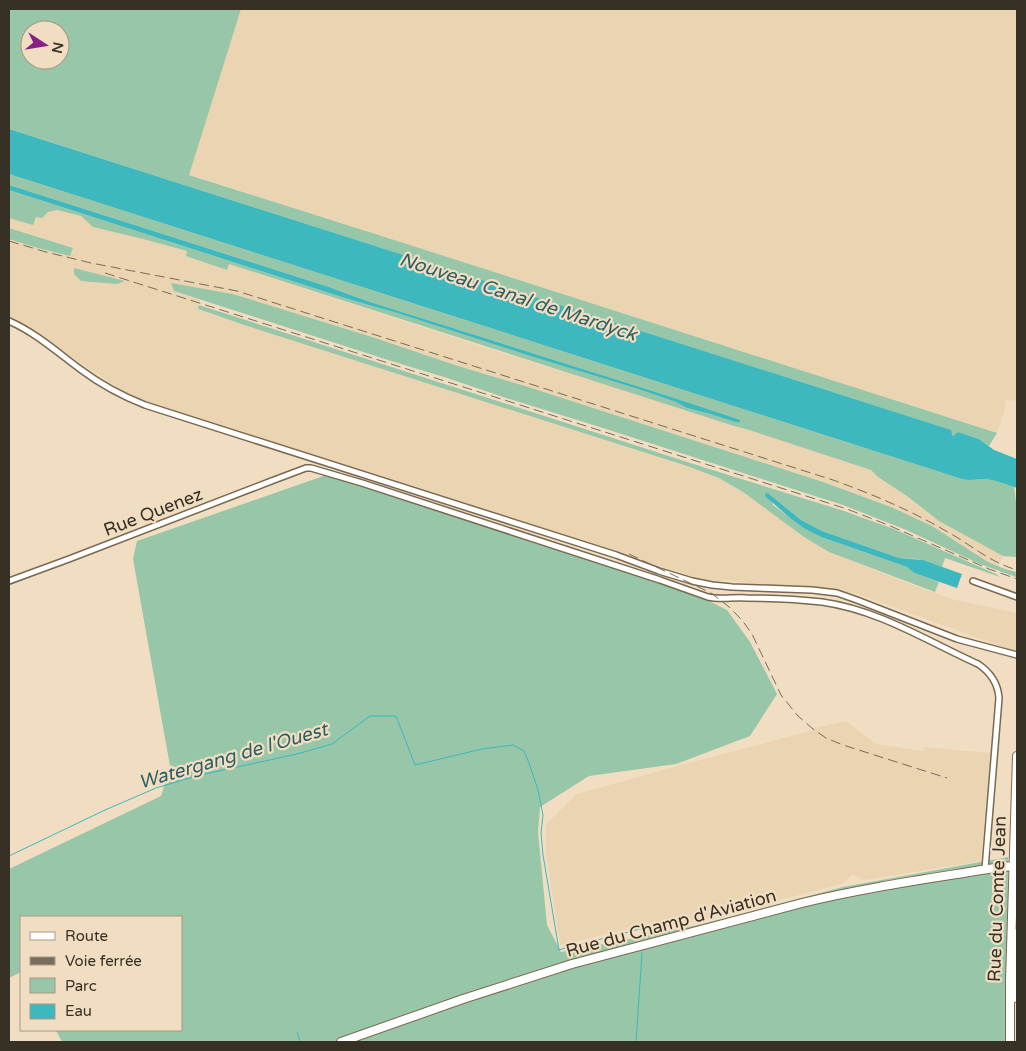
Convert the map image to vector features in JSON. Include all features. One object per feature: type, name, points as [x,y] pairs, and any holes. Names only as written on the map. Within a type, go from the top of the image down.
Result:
[{"type":"street","points":[[9,321],[40,338],[93,379],[145,405],[616,555],[679,577],[722,587],[832,592],[958,639],[1017,655]]},
{"type":"street","name":"Rue Quenez","points":[[9,581],[306,468],[314,468],[708,597],[810,601],[848,606],[878,616],[978,664],[993,679],[998,692],[985,869]]},
{"type":"street","points":[[973,581],[1017,597]]},
{"type":"street","name":"Rue du Comte Jean","points":[[1011,1042],[1010,981],[1017,756]]},
{"type":"street","name":"Rue du Champ d'Aviation","points":[[341,1042],[464,999],[587,960],[838,894],[985,869],[1015,866]]},
{"type":"street","name":"Rue du Comte Jean","points":[[1011,1042],[1017,934]]},
{"type":"shaded area","points":[[241,9],[1017,9],[1017,401],[1006,400],[1006,407],[997,433],[188,174]]},
{"type":"shaded area","points":[[57,210],[81,216],[93,227],[187,251],[186,256],[227,269],[229,264],[871,470],[939,521],[1003,556],[998,566],[988,562],[932,526],[891,507],[823,482],[233,294],[171,283],[174,291],[200,299],[198,310],[684,465],[719,478],[743,492],[804,537],[829,552],[955,600],[1017,613],[1017,652],[857,594],[805,586],[759,585],[730,580],[705,581],[399,481],[164,408],[130,395],[35,332],[9,318],[9,239],[70,256],[73,248],[9,228],[9,218],[16,220],[35,217]]},
{"type":"shaded area","points":[[846,721],[876,744],[923,751],[925,747],[990,753],[981,861],[865,880],[852,875],[842,884],[698,921],[663,921],[560,945],[546,854],[546,824],[577,794]]},
{"type":"green space","points":[[9,9],[241,9],[189,175],[997,433],[989,446],[979,439],[958,432],[953,436],[950,430],[9,129]]},
{"type":"green space","points":[[9,174],[962,479],[986,479],[1014,487],[1016,502],[1016,557],[1003,556],[939,521],[871,470],[229,264],[227,270],[186,256],[187,251],[93,227],[81,216],[57,210],[48,212],[42,218],[36,217],[33,225],[9,218],[9,190],[348,299],[638,389],[676,402],[687,408],[735,422],[740,421],[662,394],[9,185]]},
{"type":"green space","points":[[9,228],[73,248],[70,256],[9,239]]},
{"type":"green space","points":[[74,268],[125,281],[117,284],[81,281],[74,274]]},
{"type":"green space","points":[[171,283],[233,294],[823,482],[891,507],[932,526],[988,562],[1016,572],[1016,577],[980,564],[904,529],[843,505],[174,291]]},
{"type":"green space","points":[[199,305],[844,511],[894,529],[1000,577],[945,558],[942,567],[918,559],[899,558],[822,531],[801,520],[769,494],[773,505],[805,529],[821,537],[907,567],[914,573],[939,582],[935,592],[829,552],[804,537],[743,492],[719,478],[684,465],[244,325],[198,309]]},
{"type":"green space","points":[[332,473],[411,497],[496,530],[678,589],[727,610],[750,642],[777,694],[750,736],[676,764],[589,776],[540,807],[538,832],[547,925],[561,952],[702,924],[843,887],[1008,857],[1007,1042],[62,1042],[56,1031],[182,1031],[182,916],[20,916],[20,972],[9,978],[9,869],[161,796],[170,766],[133,559],[137,541]]},
{"type":"water","name":"Nouveau Canal de Mardyck","points":[[9,129],[951,430],[953,436],[958,432],[979,439],[994,450],[1017,459],[1017,488],[986,479],[962,479],[9,174]]},
{"type":"water","points":[[9,185],[662,394],[740,420],[740,422],[687,408],[676,402],[638,389],[348,299],[9,190]]},
{"type":"water","points":[[766,493],[801,520],[822,531],[899,558],[923,560],[962,574],[957,588],[914,573],[907,567],[821,537],[805,529],[790,518],[765,496]]},
{"type":"waterway","points":[[9,585],[287,478]]},
{"type":"waterway","name":"Watergang de l'Ouest","points":[[9,856],[156,788],[196,776],[297,754],[332,744],[370,716],[396,716],[415,765],[482,749],[513,745],[524,751],[538,790],[543,815],[541,833],[543,855],[559,950],[565,948]]},
{"type":"waterway","name":"Watergang de l'Ouest","points":[[578,945],[640,929],[642,931],[642,938]]},
{"type":"waterway","name":"Watergang de l'Ouest","points":[[636,1042],[642,953]]},
{"type":"waterway","points":[[297,1032],[300,1042]]},
{"type":"railway","points":[[9,241],[91,263],[237,291],[833,480],[905,509],[955,536],[997,562],[1017,570]]},
{"type":"railway","points":[[105,273],[847,509],[1017,579]]},
{"type":"railway","points":[[629,554],[711,593],[728,606],[742,620],[752,634],[781,695],[798,716],[813,729],[826,738],[843,745],[947,778]]}]
